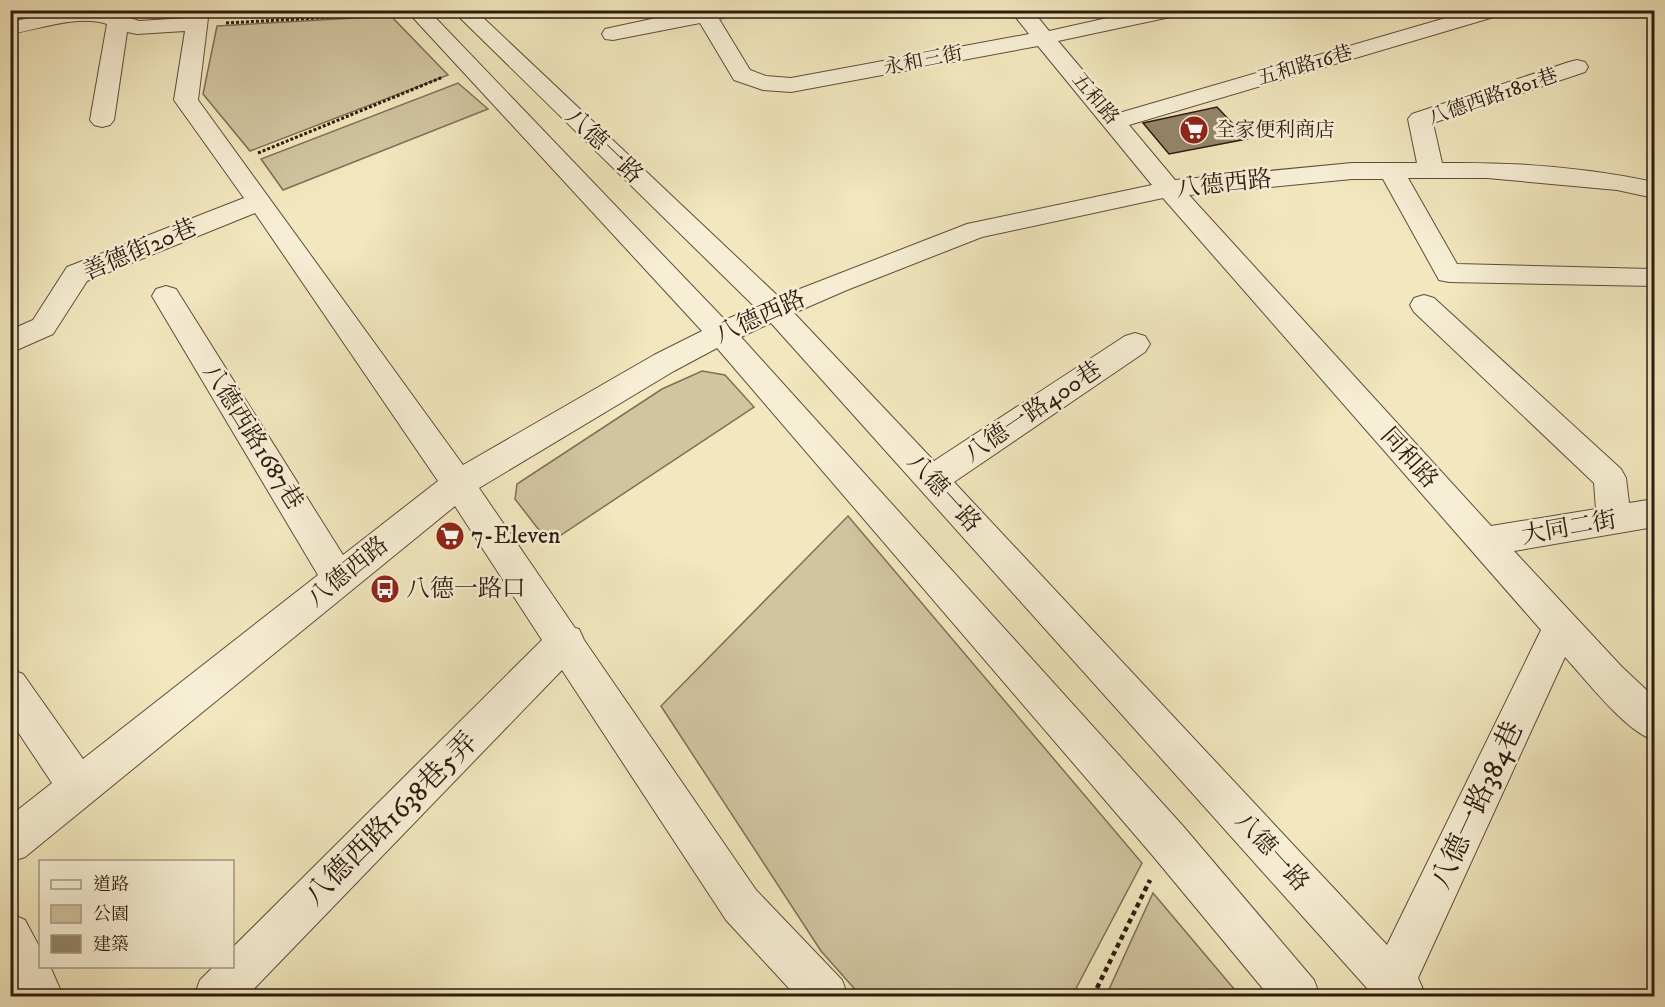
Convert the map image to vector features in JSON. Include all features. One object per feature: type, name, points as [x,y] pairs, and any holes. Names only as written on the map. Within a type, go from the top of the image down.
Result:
[{"type":"street","name":"八德一路","points":[[462,10],[774,309],[1398,990]]},
{"type":"street","points":[[613,34],[704,13],[729,10]]},
{"type":"street","name":"五和路","points":[[1020,10],[1169,189]]},
{"type":"street","name":"永和三街","points":[[704,13],[742,75],[763,83],[791,85],[1044,38],[1174,10]]},
{"type":"street","name":"五和路16巷","points":[[1114,122],[1497,10]]},
{"type":"street","name":"八德一路","points":[[417,11],[685,293],[1168,841],[1298,996]]},
{"type":"street","points":[[10,28],[81,15],[98,14],[137,28],[197,17],[186,100],[260,201],[458,484],[566,641],[741,905],[826,996]]},
{"type":"street","points":[[102,120],[118,21]]},
{"type":"street","name":"八德西路1801巷","points":[[1431,170],[1420,119],[1577,67]]},
{"type":"street","name":"八德西路","points":[[10,842],[458,484],[664,363],[774,309],[976,230],[1169,189],[1352,171],[1487,170],[1617,183],[1650,191]]},
{"type":"street","points":[[1391,171],[1449,273],[1651,278]]},
{"type":"street","name":"同和路","points":[[1169,189],[1561,627],[1609,679],[1654,722]]},
{"type":"street","name":"善德街20巷","points":[[10,343],[43,327],[77,274],[260,201]]},
{"type":"street","name":"八德西路1687巷","points":[[166,296],[339,579]]},
{"type":"street","points":[[1424,305],[1610,478],[1614,520]]},
{"type":"street","name":"八德一路400巷","points":[[932,480],[1135,344]]},
{"type":"street","name":"大同二街","points":[[1484,542],[1654,513]]},
{"type":"street","name":"八德一路384巷","points":[[1398,990],[1561,627]]},
{"type":"street","name":"八德西路1638巷5弄","points":[[216,996],[566,641]]},
{"type":"street","points":[[10,686],[78,787]]},
{"type":"street","points":[[10,935],[41,996]]},
{"type":"path","points":[[197,17],[417,11]]},
{"type":"path","points":[[232,164],[469,66]]},
{"type":"path","points":[[1093,996],[1168,841]]},
{"type":"green space","points":[[391,16],[448,75],[250,151],[203,94],[217,26]]},
{"type":"green space","points":[[458,83],[488,109],[283,190],[261,159]]},
{"type":"green space","points":[[702,371],[725,375],[754,407],[549,543],[515,499],[517,484],[662,389]]},
{"type":"green space","points":[[848,516],[1142,863],[1072,996],[861,996],[821,951],[661,706]]},
{"type":"green space","points":[[1153,893],[1240,996],[1106,996]]},
{"type":"building","name":"全家便利商店","points":[[1217,107],[1247,139],[1169,154],[1143,123]]},
{"type":"place","name":"全家便利商店","points":[[1194,130]]},
{"type":"place","name":"7-Eleven","points":[[450,536]]},
{"type":"place","name":"八德一路口","points":[[385,589]]}]
